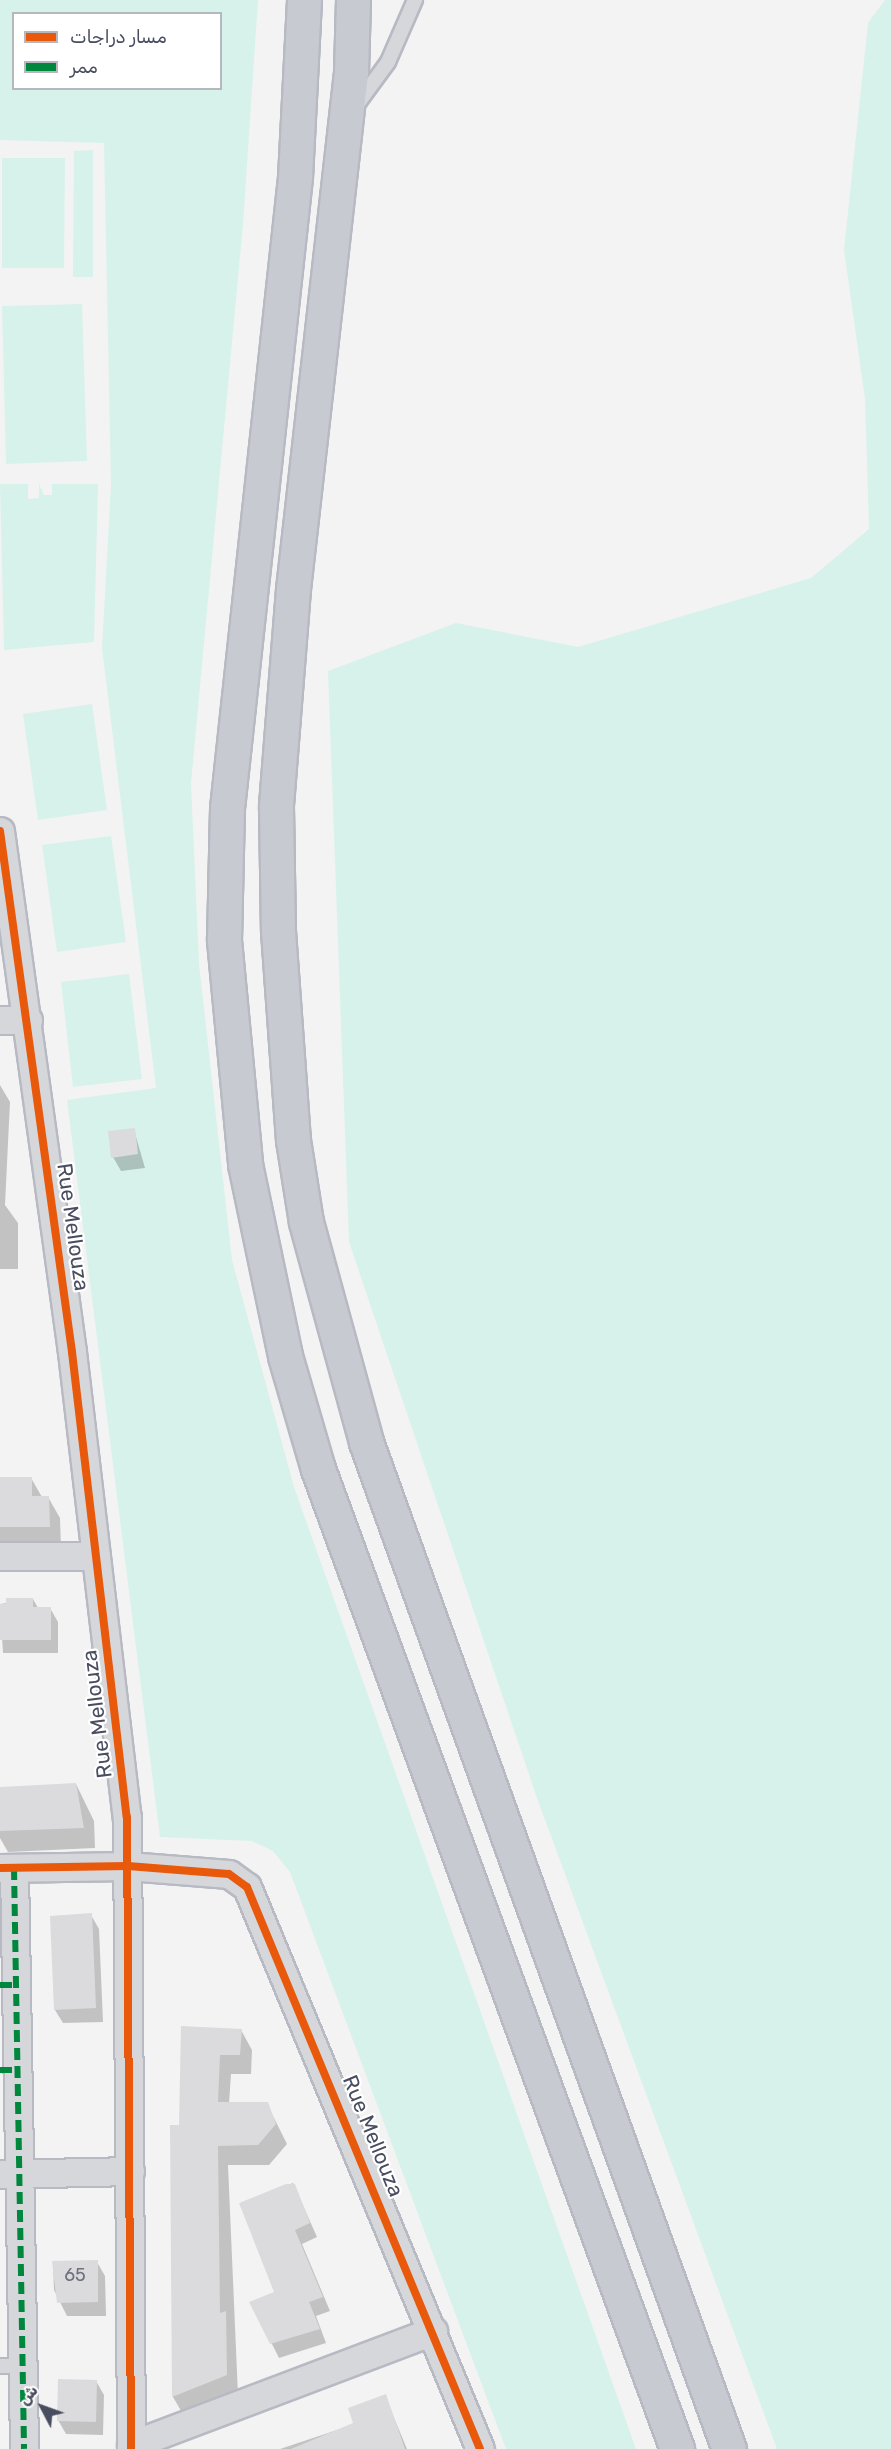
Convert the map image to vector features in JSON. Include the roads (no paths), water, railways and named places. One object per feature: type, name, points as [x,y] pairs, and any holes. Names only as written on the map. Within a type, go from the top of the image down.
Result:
[{"type":"highway","points":[[304,0],[295,177],[226,808],[224,939],[245,1164],[285,1356],[318,1469],[677,2449]]},
{"type":"highway","points":[[353,0],[346,119],[293,589],[276,807],[285,1044],[306,1222],[366,1442],[729,2449]]},
{"type":"highway","points":[[607,2256],[625,2362],[655,2449]]},
{"type":"street","name":"Rue Mellouza","points":[[0,831],[28,1020],[96,1556],[127,1817],[128,1866],[229,1874],[254,1895],[480,2449]]},
{"type":"street","points":[[0,1020],[28,1020]]},
{"type":"street","points":[[0,1556],[96,1556]]},
{"type":"street","points":[[24,2449],[11,2366],[7,1868],[128,1866],[131,2447],[433,2331]]},
{"type":"street","points":[[10,2174],[129,2171]]},
{"type":"lane","points":[[346,119],[388,62],[415,0]]}]
